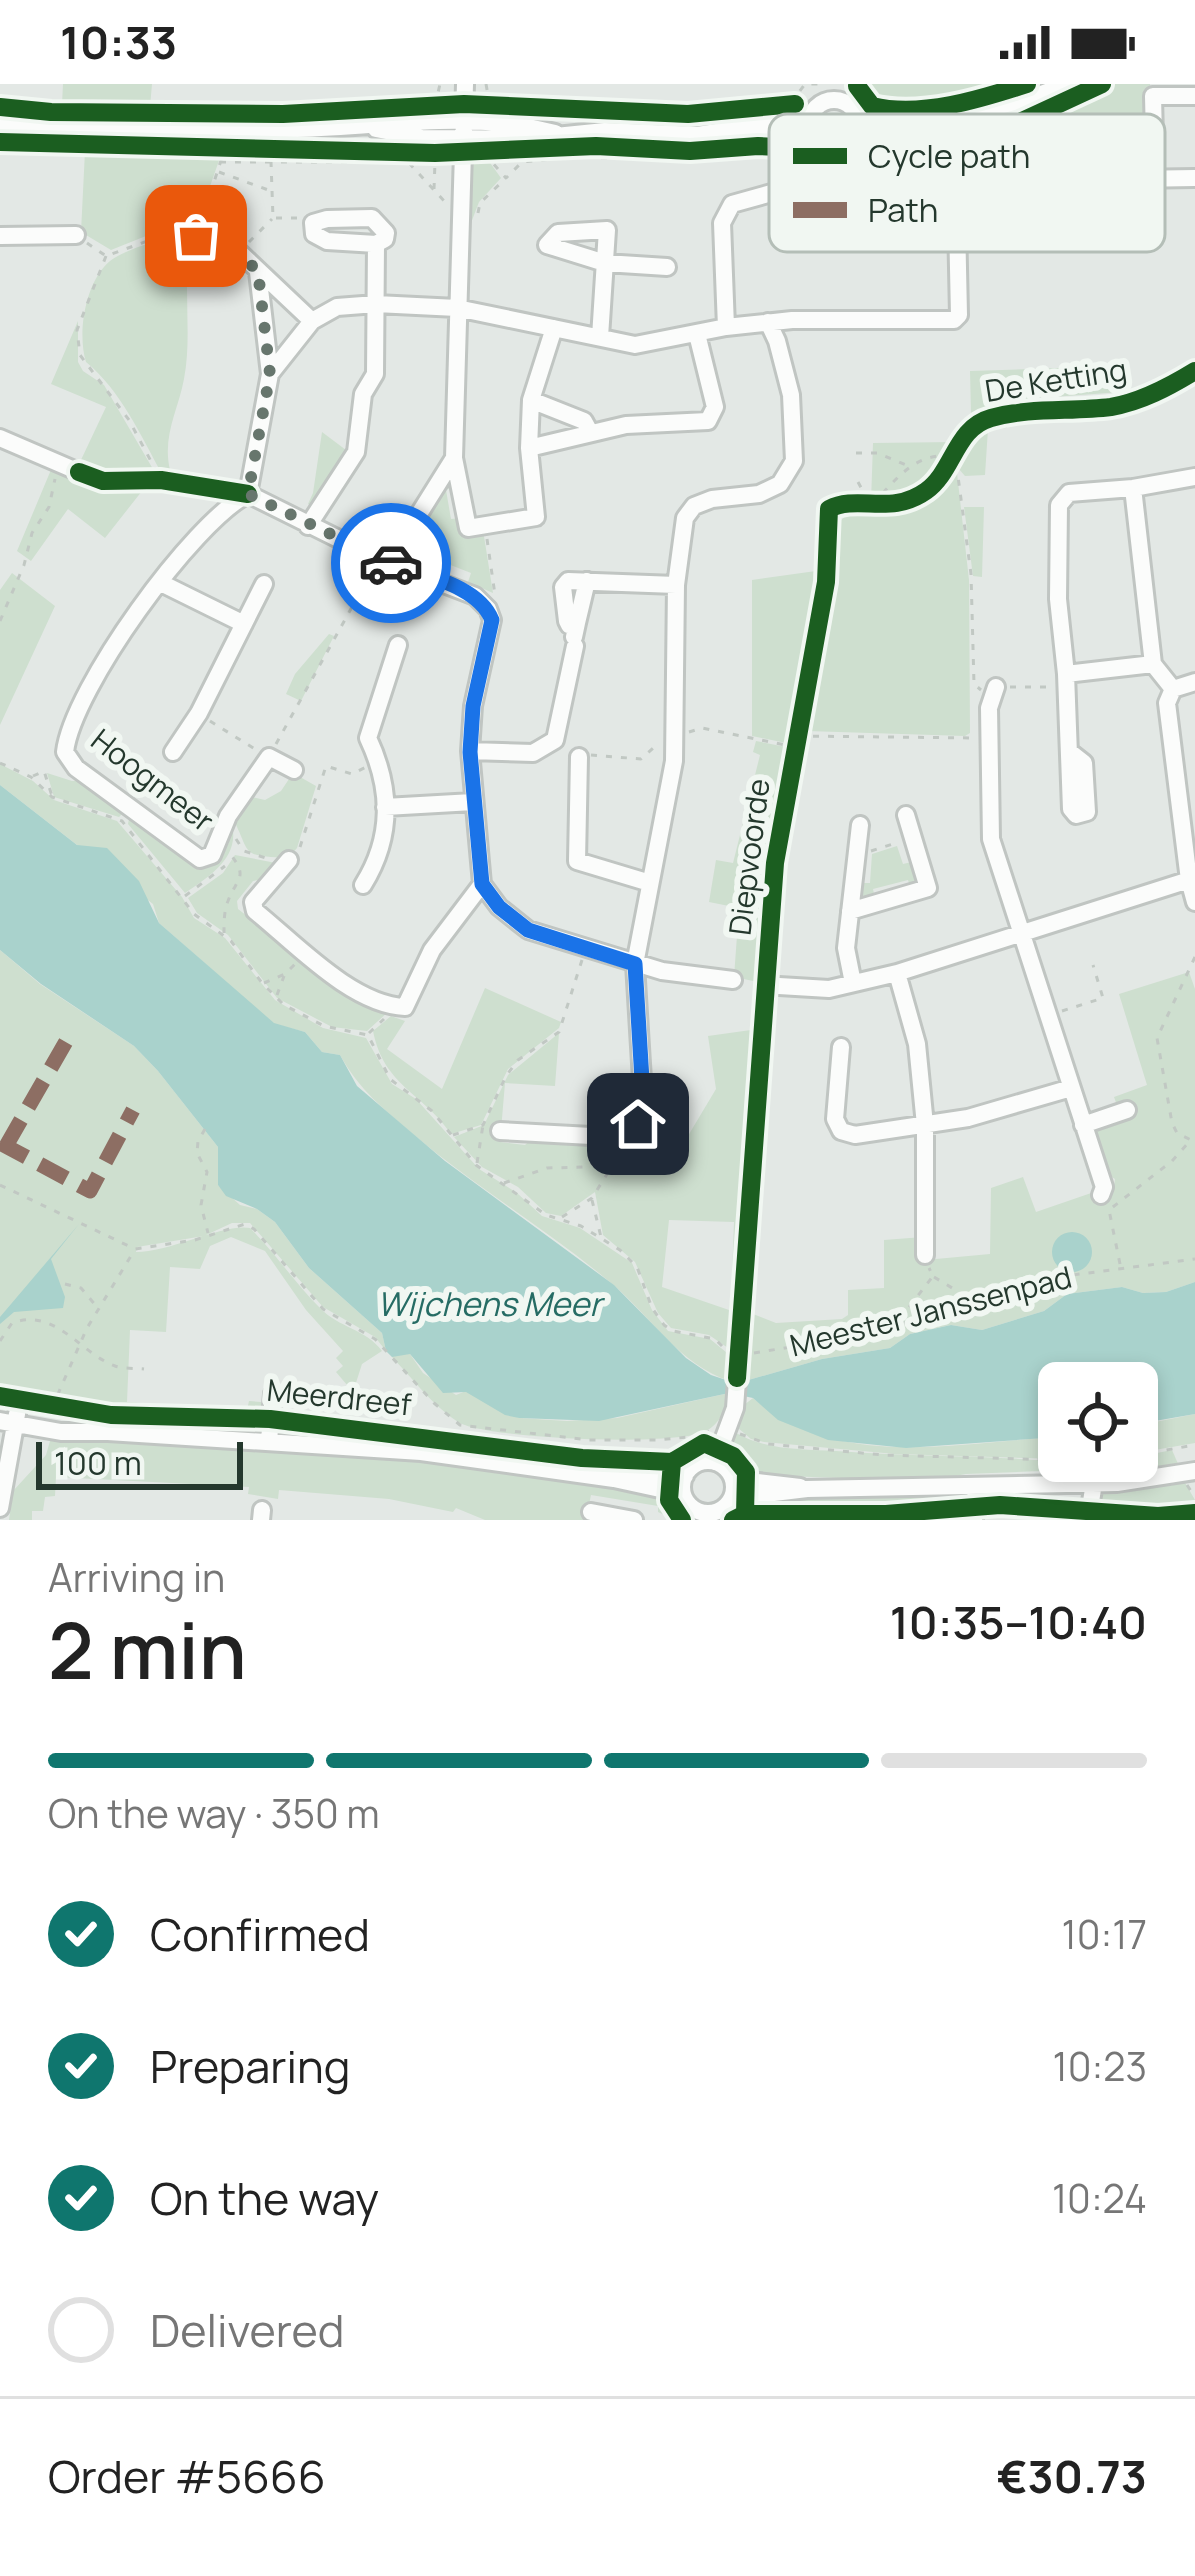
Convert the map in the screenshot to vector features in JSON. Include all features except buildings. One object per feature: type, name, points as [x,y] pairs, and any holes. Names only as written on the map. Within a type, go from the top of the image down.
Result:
[{"type":"street","points":[[978,114],[1066,84]]},
{"type":"street","points":[[1154,114],[1154,96],[1195,96]]},
{"type":"street","points":[[464,120],[468,220],[457,308],[454,458],[468,528],[536,517],[529,448],[531,400],[554,328]]},
{"type":"street","points":[[0,126],[436,127],[464,120],[510,122],[555,133],[605,130],[673,136],[769,130]]},
{"type":"street","points":[[725,327],[725,211],[732,204],[769,194]]},
{"type":"street","points":[[308,526],[356,452],[363,394],[375,374],[376,244],[327,241],[314,234],[314,223]]},
{"type":"street","points":[[0,236],[76,235]]},
{"type":"street","points":[[196,236],[239,252],[312,321]]},
{"type":"street","points":[[270,374],[312,321],[337,308],[376,304],[457,308],[634,344],[768,322],[953,320],[959,315],[959,252]]},
{"type":"street","points":[[600,338],[605,263],[667,267]]},
{"type":"street","points":[[258,272],[270,374],[248,494],[308,526],[475,596],[492,620],[473,706],[470,752],[482,884],[499,907],[528,930],[635,964],[733,980]]},
{"type":"street","points":[[492,1128],[624,1144],[644,1113],[635,964],[674,761],[676,585],[685,518],[694,506],[712,499],[759,494],[780,484],[794,461],[791,395],[768,322]]},
{"type":"street","points":[[529,448],[626,425],[708,421],[715,407],[698,334]]},
{"type":"street","points":[[531,400],[584,421],[590,432]]},
{"type":"street","points":[[0,438],[79,472]]},
{"type":"street","points":[[384,560],[454,458]]},
{"type":"street","points":[[1070,752],[1058,599],[1059,505],[1069,493],[1195,477]]},
{"type":"street","points":[[1133,488],[1153,664],[1173,689]]},
{"type":"street","name":"Hoogmeer","points":[[248,494],[226,505],[161,583],[92,678],[65,752],[76,767],[200,859],[212,855],[228,816],[268,758]]},
{"type":"street","points":[[470,752],[533,753],[554,740],[575,636],[567,621],[562,587],[568,581],[676,585]]},
{"type":"street","points":[[161,583],[244,624]]},
{"type":"street","name":"Hoogmeer","points":[[173,752],[199,713],[264,584]]},
{"type":"street","points":[[363,885],[382,854],[385,807],[378,760],[368,738],[398,645]]},
{"type":"street","points":[[1066,681],[1153,664]]},
{"type":"street","points":[[1173,689],[1195,682]]},
{"type":"street","points":[[1173,689],[1167,704],[1195,902]]},
{"type":"street","points":[[994,693],[988,739],[991,839],[1104,1187],[1101,1195]]},
{"type":"street","points":[[579,756],[577,861],[650,884]]},
{"type":"street","points":[[268,758],[294,770]]},
{"type":"street","points":[[385,807],[473,802]]},
{"type":"street","points":[[850,911],[928,888],[906,815]]},
{"type":"street","points":[[853,983],[846,948],[860,825]]},
{"type":"street","points":[[289,860],[253,902],[254,911],[355,992],[394,1007],[405,1007],[431,950],[482,884]]},
{"type":"street","points":[[779,986],[829,988],[898,974],[1189,880]]},
{"type":"street","points":[[898,974],[917,1044],[925,1125],[925,1255]]},
{"type":"street","points":[[841,1047],[835,1120],[841,1130],[855,1135],[1021,1106],[1071,1088]]},
{"type":"street","points":[[1083,1125],[1127,1110]]},
{"type":"street","points":[[754,1145],[732,1418],[713,1452],[679,1482],[697,1515],[726,1502],[807,1489],[1094,1483],[1195,1472]]},
{"type":"street","points":[[269,1441],[273,1394]]},
{"type":"street","points":[[0,1508],[26,1416]]},
{"type":"street","name":"Meerdreef","points":[[26,1416],[108,1432],[421,1452],[614,1479],[679,1482]]},
{"type":"street","points":[[713,1452],[726,1502]]},
{"type":"street","points":[[1090,1515],[1094,1483]]},
{"type":"street","points":[[974,1520],[976,1486]]},
{"type":"street","points":[[591,1512],[634,1520]]},
{"type":"path","points":[[412,106],[436,127]]},
{"type":"path","points":[[223,154],[436,127],[508,107]]},
{"type":"path","points":[[764,108],[782,114]]},
{"type":"path","points":[[407,162],[436,127],[464,120]]},
{"type":"path","points":[[464,120],[490,153],[596,146],[690,151]]},
{"type":"path","points":[[434,190],[436,127]]},
{"type":"path","points":[[203,145],[223,154],[272,162],[407,162],[468,220],[506,178]]},
{"type":"path","points":[[652,149],[652,176]]},
{"type":"path","points":[[159,480],[128,419],[80,356],[77,330],[106,256],[164,235],[196,236],[223,154]]},
{"type":"path","points":[[272,162],[273,218]]},
{"type":"path","points":[[218,171],[271,190]]},
{"type":"path","points":[[239,252],[273,218],[314,223]]},
{"type":"path","points":[[76,235],[106,256]]},
{"type":"path","points":[[856,453],[877,453],[908,466]]},
{"type":"path","points":[[871,506],[908,466],[941,454],[959,477],[971,574],[974,683],[994,693],[1066,681]]},
{"type":"path","points":[[0,622],[32,533],[50,507],[58,462]]},
{"type":"path","points":[[858,482],[871,506]]},
{"type":"path","points":[[842,505],[908,502]]},
{"type":"path","points":[[485,525],[495,595],[492,620]]},
{"type":"path","points":[[199,713],[268,758],[384,560]]},
{"type":"path","points":[[795,750],[802,714]]},
{"type":"path","points":[[579,756],[641,759],[663,739],[702,728],[795,750],[988,739]]},
{"type":"path","points":[[230,854],[244,851],[289,860],[299,850],[326,766],[352,774],[378,760]]},
{"type":"path","points":[[0,763],[31,777],[52,797],[122,820],[205,924],[224,934],[275,998],[324,1026],[368,1035]]},
{"type":"path","points":[[31,777],[44,771],[52,797]]},
{"type":"path","points":[[228,816],[244,851]]},
{"type":"path","points":[[857,850],[873,851],[912,838]]},
{"type":"path","points":[[184,897],[212,879],[230,854]]},
{"type":"path","points":[[224,934],[228,901],[242,878],[230,854]]},
{"type":"path","points":[[476,1165],[506,1076],[518,1060],[559,1032],[586,947]]},
{"type":"path","points":[[262,983],[285,974],[307,953]]},
{"type":"path","points":[[1120,1266],[1108,1210],[1192,1142],[1177,1133],[1172,1123],[1157,1038],[1195,957]]},
{"type":"path","points":[[1048,1016],[1103,998],[1093,965]]},
{"type":"path","points":[[275,998],[285,974]]},
{"type":"path","points":[[368,1035],[394,1007]]},
{"type":"path","points":[[368,1035],[390,1079],[432,1111],[476,1165],[546,1215],[601,1237],[637,1267],[664,1325],[715,1339],[739,1354]]},
{"type":"path","points":[[451,1136],[492,1128]]},
{"type":"path","points":[[205,1129],[197,1154],[207,1172],[201,1205],[208,1235]]},
{"type":"path","points":[[505,1183],[547,1168],[584,1168],[624,1144]]},
{"type":"path","points":[[560,1218],[592,1198],[624,1144]]},
{"type":"path","points":[[0,1184],[135,1249],[234,1225],[254,1228],[323,1309],[375,1339],[460,1425],[590,1440],[700,1436],[732,1418]]},
{"type":"path","points":[[592,1198],[601,1237]]},
{"type":"path","points":[[26,1416],[54,1403],[79,1346],[135,1249]]},
{"type":"path","points":[[925,1255],[932,1276],[975,1301]]},
{"type":"path","points":[[898,1322],[932,1276]]},
{"type":"path","points":[[65,1284],[81,1288],[99,1309]]},
{"type":"path","points":[[0,1341],[12,1323],[28,1319],[59,1329],[116,1367],[144,1369]]},
{"type":"path","points":[[26,1416],[70,1409]]},
{"type":"path","points":[[679,1482],[672,1462],[713,1452],[732,1418]]},
{"type":"path","points":[[732,1418],[757,1442],[792,1447],[1038,1459]]},
{"type":"path","points":[[1158,1451],[1195,1445]]},
{"type":"path","points":[[1044,1507],[1090,1515]]},
{"type":"green space","points":[[63,84],[152,84],[150,107],[62,104]]},
{"type":"green space","points":[[865,84],[1007,84],[948,100],[900,105],[876,95]]},
{"type":"green space","points":[[1110,84],[1150,84],[1148,114],[1055,114]]},
{"type":"green space","points":[[228,147],[421,155],[433,158],[223,160]]},
{"type":"green space","points":[[85,151],[222,152],[194,232],[166,228],[111,250],[81,232]]},
{"type":"green space","points":[[488,160],[501,178],[479,202],[466,236],[468,163]]},
{"type":"green space","points":[[183,236],[192,239],[186,361],[169,435],[170,470],[162,474],[120,400],[86,362],[83,323],[94,282],[110,261],[145,245]]},
{"type":"green space","points":[[78,321],[78,362],[104,385],[157,476],[103,474],[80,462],[106,407],[51,384]]},
{"type":"green space","points":[[1118,366],[1121,392],[1013,400],[971,413],[970,371]]},
{"type":"green space","points":[[1006,417],[1007,428],[988,429],[985,475],[965,476],[958,468],[974,430]]},
{"type":"green space","points":[[322,432],[350,453],[313,507],[308,504]]},
{"type":"green space","points":[[954,442],[924,487],[902,498],[871,502],[873,443]]},
{"type":"green space","points":[[53,465],[110,492],[142,491],[105,538],[68,509],[31,561],[17,551]]},
{"type":"green space","points":[[454,473],[456,486],[446,490],[451,519],[462,518],[483,530],[493,593],[468,582],[471,573],[430,557],[425,568],[411,563],[405,552]]},
{"type":"green space","points":[[957,473],[969,580],[970,733],[807,731],[831,626],[840,521],[847,515],[895,513],[921,505]]},
{"type":"green space","points":[[964,507],[984,507],[982,577],[973,576]]},
{"type":"green space","points":[[823,570],[809,667],[791,744],[752,736],[752,580]]},
{"type":"green space","points":[[12,573],[55,606],[0,725],[0,590]]},
{"type":"green space","points":[[329,634],[334,636],[301,701],[286,694],[295,674]]},
{"type":"green space","points":[[756,741],[791,748],[771,863],[763,977],[758,982],[734,977],[739,908],[709,902],[716,860],[733,863],[760,755],[753,752]]},
{"type":"green space","points":[[0,764],[33,781],[54,800],[117,821],[182,897],[194,918],[225,938],[275,1000],[323,1028],[366,1038],[392,1084],[416,1099],[479,1169],[542,1216],[580,1228],[632,1263],[652,1310],[668,1331],[710,1339],[732,1357],[730,1381],[696,1364],[611,1283],[414,1135],[364,1089],[340,1055],[322,1052],[305,1032],[274,1024],[159,923],[153,904],[0,785]]},
{"type":"green space","points":[[47,773],[85,780],[125,811],[119,817],[54,797]]},
{"type":"green space","points":[[293,773],[316,786],[297,848],[288,858],[254,854],[245,846],[232,817],[248,796],[265,800],[281,791]]},
{"type":"green space","points":[[130,814],[194,868],[220,863],[231,822],[232,845],[222,864],[185,893],[128,824]]},
{"type":"green space","points":[[897,846],[903,864],[916,861],[921,882],[911,890],[908,880],[873,889],[875,899],[862,902],[859,883],[870,883],[872,854]]},
{"type":"green space","points":[[235,855],[276,863],[263,879],[253,881],[237,901],[238,909],[346,993],[388,1012],[367,1031],[332,1027],[277,998],[228,935],[197,913],[188,898],[223,873]]},
{"type":"green space","points":[[0,950],[40,984],[134,1046],[218,1147],[218,1185],[240,1205],[257,1209],[275,1222],[309,1268],[382,1333],[386,1351],[375,1337],[323,1307],[250,1223],[232,1223],[205,1235],[250,1228],[320,1308],[376,1344],[382,1351],[362,1364],[353,1392],[336,1372],[343,1366],[336,1358],[343,1351],[306,1310],[265,1251],[231,1237],[210,1246],[200,1269],[170,1267],[166,1332],[130,1330],[127,1402],[247,1410],[249,1401],[261,1402],[265,1415],[127,1411],[0,1391]],"holes":[[[203,1236],[165,1248],[136,1252],[137,1247]]]},
{"type":"green space","points":[[1189,972],[1195,989],[1195,1282],[1166,1292],[1122,1287],[1067,1294],[1044,1311],[982,1330],[951,1325],[910,1334],[890,1348],[822,1359],[745,1381],[753,1314],[776,1323],[842,1319],[848,1315],[848,1290],[884,1288],[884,1240],[923,1237],[925,1260],[990,1254],[991,1188],[1023,1177],[1036,1212],[1097,1191],[1099,1196],[1113,1193],[1115,1179],[1107,1174],[1090,1128],[1118,1108],[1114,1097],[1147,1085],[1119,994]]},
{"type":"green space","points":[[485,988],[561,1022],[508,1069],[481,1125],[451,1134],[395,1077],[373,1031],[391,1016],[405,1021],[387,1049],[442,1089]]},
{"type":"green space","points":[[758,1029],[740,1274],[732,1277],[734,1222],[669,1220],[662,1287],[729,1310],[732,1285],[739,1288],[735,1349],[709,1335],[671,1328],[658,1313],[635,1262],[603,1235],[595,1192],[561,1216],[546,1213],[518,1187],[482,1167],[454,1137],[484,1125],[508,1075],[559,1033],[555,1086],[505,1083],[500,1142],[525,1145],[533,1138],[621,1144],[667,1171],[716,1089],[708,1036]]},
{"type":"green space","points":[[410,1354],[423,1373],[456,1395],[466,1391],[519,1418],[617,1418],[729,1393],[715,1424],[688,1436],[622,1440],[504,1433],[458,1422],[431,1400],[392,1357]]},
{"type":"green space","points":[[753,1398],[786,1421],[822,1436],[860,1444],[940,1446],[1038,1439],[1038,1458],[895,1454],[764,1442],[738,1428],[744,1405]]},
{"type":"green space","points":[[55,1411],[226,1427],[205,1426],[204,1431],[54,1417]]},
{"type":"green space","points":[[1195,1414],[1195,1443],[1158,1449],[1158,1421]]},
{"type":"green space","points":[[736,1433],[784,1448],[1038,1460],[1038,1471],[928,1481],[754,1475],[733,1445]]},
{"type":"green space","points":[[52,1434],[222,1444],[223,1449],[306,1450],[560,1479],[662,1494],[675,1520],[658,1512],[658,1506],[591,1495],[586,1520],[485,1520],[456,1508],[453,1512],[389,1499],[279,1490],[278,1499],[248,1494],[249,1487],[56,1477],[55,1496],[45,1497],[43,1511],[32,1511],[32,1520],[9,1520],[13,1491],[46,1455]]},
{"type":"green space","points":[[1172,1450],[1179,1466],[1158,1469],[1158,1453]]},
{"type":"green space","points":[[1184,1481],[1195,1509],[1173,1512],[1098,1506],[1108,1490]]},
{"type":"green space","points":[[966,1495],[967,1504],[858,1511],[752,1510],[753,1500]]},
{"type":"water","name":"Wijchens Meer","points":[[0,785],[77,845],[107,848],[139,881],[159,923],[274,1023],[305,1032],[322,1052],[340,1055],[357,1086],[445,1161],[614,1285],[686,1358],[711,1375],[745,1381],[822,1359],[890,1348],[910,1334],[951,1325],[982,1330],[1044,1311],[1067,1294],[1122,1287],[1166,1292],[1195,1282],[1195,1414],[1158,1420],[1158,1362],[1038,1362],[1038,1439],[906,1448],[828,1440],[778,1420],[753,1398],[729,1393],[599,1421],[519,1418],[466,1392],[443,1393],[410,1354],[392,1357],[386,1351],[382,1333],[309,1268],[275,1222],[226,1196],[218,1185],[218,1147],[134,1046],[41,984],[0,950]]},
{"type":"water","points":[[79,1224],[51,1259],[65,1297],[63,1308],[14,1312],[0,1324],[0,1317]]},
{"type":"water","points":[[1072,1232],[1086,1238],[1092,1252],[1086,1266],[1072,1272],[1058,1266],[1052,1252],[1058,1238]]},
{"type":"marked path","points":[[6,1146],[72,1031]]},
{"type":"marked path","points":[[0,1143],[90,1191],[133,1110]]},
{"type":"cycle path","points":[[857,86],[872,106],[910,110],[971,101],[1027,84]]},
{"type":"cycle path","points":[[1037,114],[1102,84]]},
{"type":"cycle path","points":[[0,107],[51,112],[283,114],[464,104],[688,114],[795,104]]},
{"type":"cycle path","points":[[0,142],[435,153],[596,146],[690,151],[769,147]]},
{"type":"cycle path","name":"De Ketting","points":[[737,1378],[775,863],[826,582],[829,509],[851,503],[900,502],[926,491],[970,431],[991,418],[1122,405],[1195,371]]},
{"type":"cycle path","points":[[79,472],[103,481],[161,480],[248,494]]},
{"type":"cycle path","points":[[0,1396],[111,1415],[270,1419],[582,1458],[672,1462]]},
{"type":"cycle path","points":[[682,1520],[669,1500],[672,1462],[704,1443],[733,1456],[746,1472],[745,1514],[733,1520]]},
{"type":"cycle path","points":[[745,1514],[886,1514],[1000,1505],[1158,1516],[1195,1513]]},
{"type":"way so far","points":[[196,236],[239,252],[258,272],[270,374],[248,494],[391,563]]},
{"type":"route","points":[[391,563],[475,596],[488,609],[492,620],[473,706],[470,752],[482,884],[499,907],[528,930],[635,964],[644,1113],[638,1124]]}]
